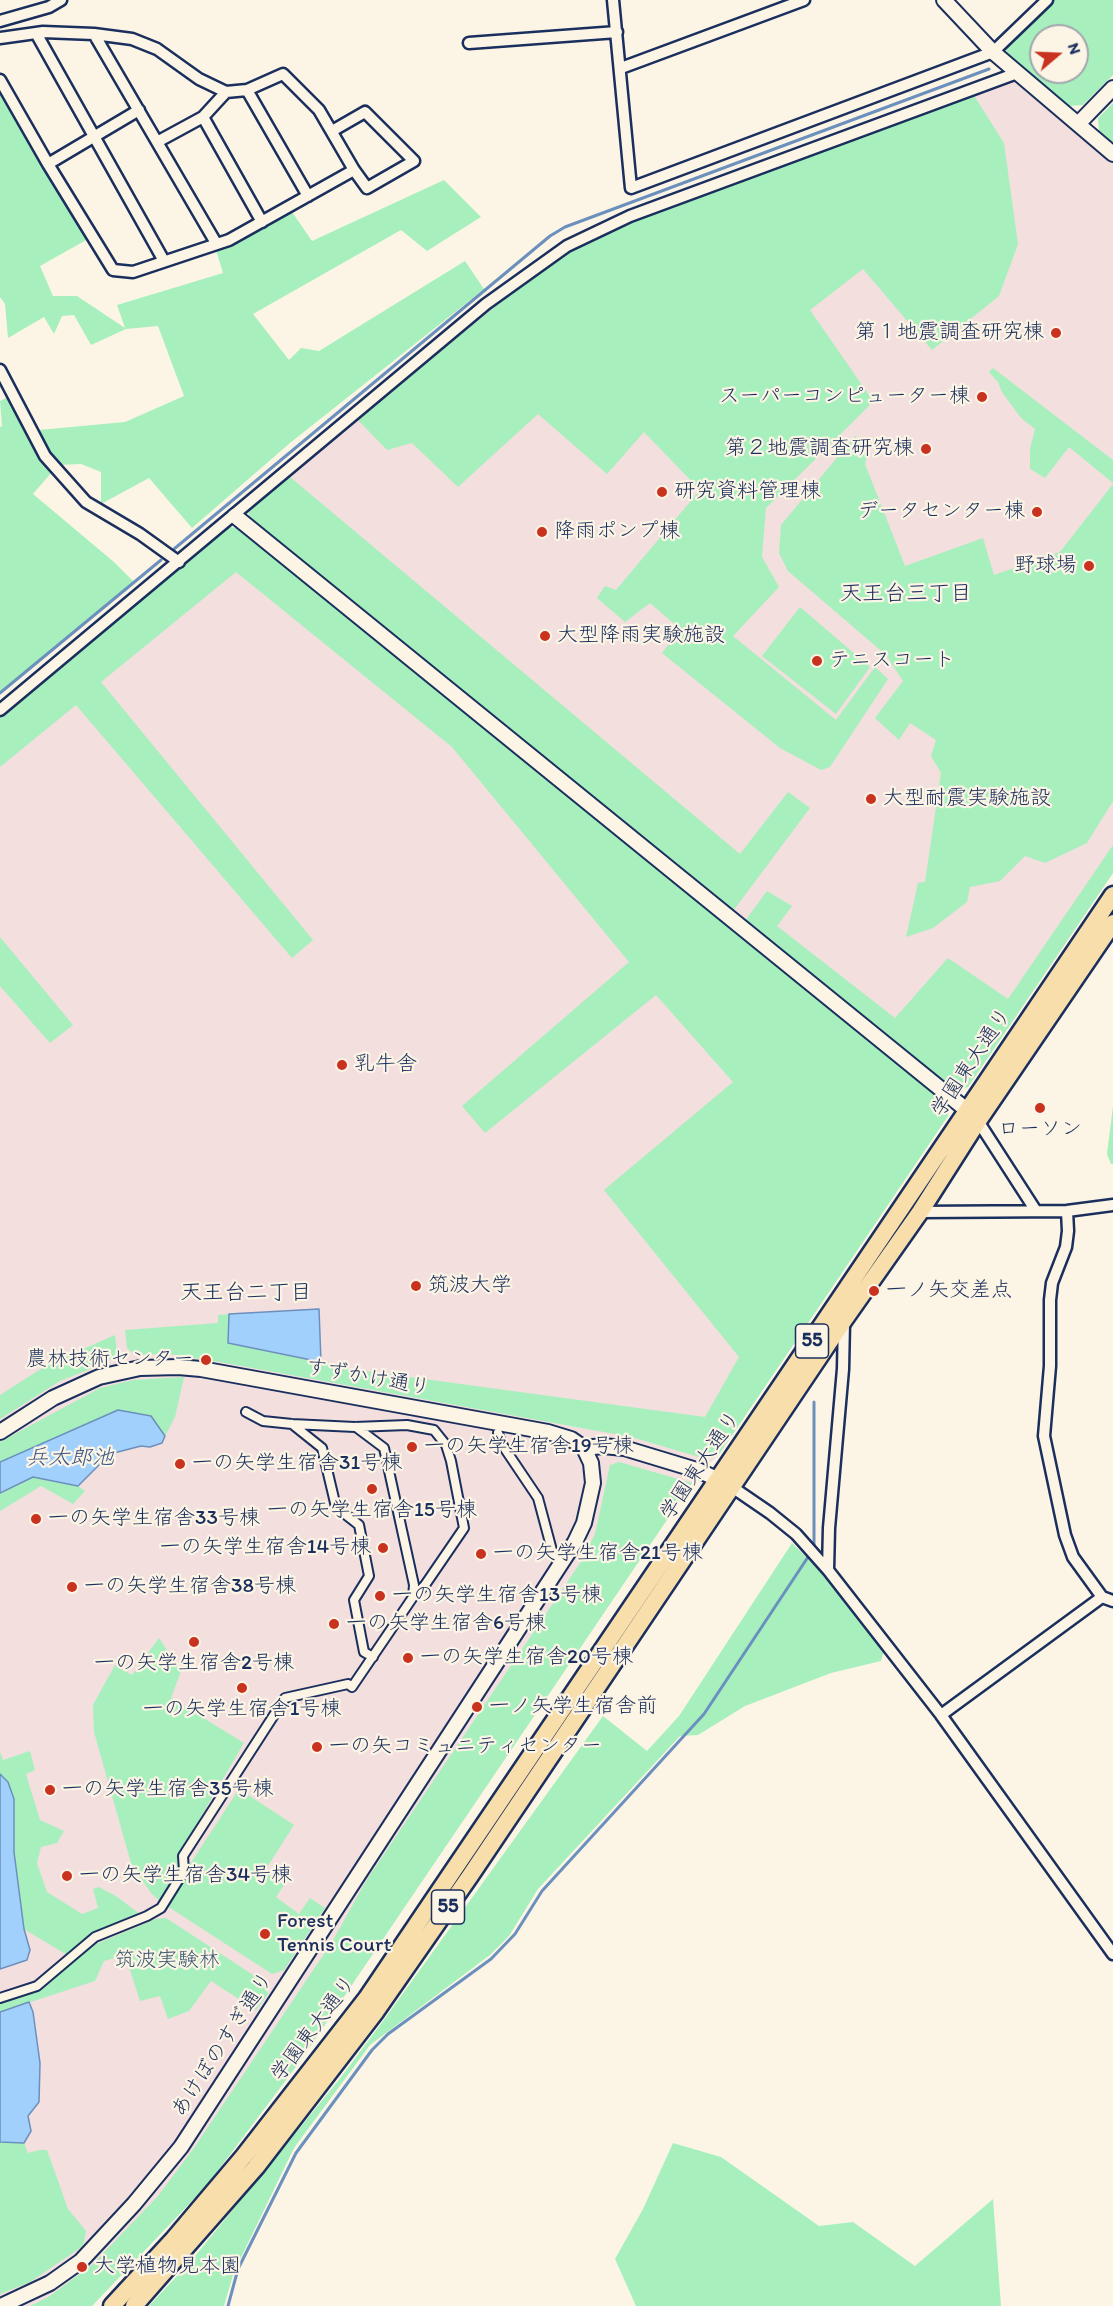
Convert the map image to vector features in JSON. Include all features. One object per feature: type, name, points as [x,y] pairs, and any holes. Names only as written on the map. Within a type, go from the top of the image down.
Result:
[{"type":"main road","name":"学園東大通り","points":[[134,2306],[256,2167],[376,2011],[973,1115],[1113,895]]},
{"type":"main road","name":"学園東大通り","points":[[112,2306],[173,2240],[244,2156],[367,1998],[726,1483],[920,1212],[973,1115],[1111,929]]},
{"type":"street","points":[[0,21],[49,7],[61,0]]},
{"type":"street","points":[[613,0],[631,188],[993,52],[1047,0]]},
{"type":"street","points":[[621,68],[804,0]]},
{"type":"street","points":[[944,0],[993,52],[1113,154]]},
{"type":"street","points":[[469,42],[617,32]]},
{"type":"street","points":[[36,33],[164,261]]},
{"type":"street","points":[[0,38],[36,33],[94,33],[132,39],[157,49],[199,79],[226,92],[247,90],[283,74],[319,110],[367,188],[414,161],[365,112],[332,131]]},
{"type":"street","points":[[94,33],[216,243]]},
{"type":"street","points":[[0,710],[486,304],[567,246],[630,216],[1017,73]]},
{"type":"street","points":[[0,80],[113,270],[133,272],[229,240],[354,170]]},
{"type":"street","points":[[1078,124],[1113,88]]},
{"type":"street","points":[[247,90],[308,196]]},
{"type":"street","points":[[157,142],[203,117],[226,92]]},
{"type":"street","points":[[48,164],[139,110]]},
{"type":"street","points":[[203,117],[262,222]]},
{"type":"street","points":[[0,370],[45,456],[86,502],[140,534],[179,562]]},
{"type":"street","points":[[235,516],[973,1115],[1036,1211]]},
{"type":"street","points":[[920,1212],[1066,1211],[1113,1205]]},
{"type":"street","points":[[941,1715],[1108,1599],[1073,1557],[1044,1436],[1050,1366],[1050,1300],[1052,1283],[1066,1247],[1068,1231],[1066,1211]]},
{"type":"street","points":[[828,1570],[829,1528],[843,1369],[844,1320]]},
{"type":"street","name":"すずかけ通り","points":[[0,1432],[53,1398],[99,1377],[140,1368],[178,1367],[201,1369],[548,1432],[571,1439],[585,1448],[603,1446],[624,1448],[649,1454],[726,1483]]},
{"type":"street","points":[[0,1998],[37,1986],[95,1937],[161,1908],[184,1871],[183,1856],[285,1698],[348,1684],[352,1687],[413,1597],[425,1585],[465,1528],[446,1445],[434,1430],[407,1425],[355,1427],[292,1424],[263,1421],[246,1412]]},
{"type":"street","points":[[292,1424],[322,1448],[336,1507],[359,1525],[369,1576],[354,1600],[364,1652],[373,1657]]},
{"type":"street","points":[[355,1427],[384,1448],[414,1585],[413,1597]]},
{"type":"street","points":[[498,1433],[501,1443],[538,1498],[553,1554],[562,1564]]},
{"type":"street","name":"あけぼのすぎ通り","points":[[2,2306],[50,2283],[81,2261],[134,2204],[181,2147],[575,1542],[584,1523],[593,1483],[591,1463],[585,1448]]},
{"type":"street","points":[[726,1483],[796,1534],[828,1570],[941,1715],[1113,1954]]},
{"type":"shaded area","points":[[1011,79],[1020,82],[1113,163],[1113,873],[968,1087],[954,1091],[250,518],[248,511],[539,270]]},
{"type":"shaded area","name":"筑波大学","points":[[230,527],[948,1116],[718,1456],[700,1471],[301,2060],[207,2185],[92,2306],[0,2306],[0,718]]},
{"type":"green space","points":[[1054,0],[1113,0],[1113,75],[1083,105],[1069,106],[1043,84],[1089,84],[1089,24],[1029,24],[1029,72],[1006,52],[1007,45]]},
{"type":"green space","points":[[0,89],[88,239],[40,266],[53,296],[77,296],[125,328],[117,305],[223,273],[216,250],[240,241],[292,212],[312,241],[444,180],[481,217],[427,251],[401,230],[253,314],[289,360],[301,348],[319,351],[465,261],[484,289],[290,443],[192,528],[149,478],[101,504],[101,472],[81,464],[58,465],[33,494],[114,562],[135,583],[0,694],[0,427],[2,426],[0,401],[8,397],[28,431],[125,422],[184,396],[158,326],[126,329],[91,345],[74,315],[62,316],[54,334],[44,317],[8,338],[5,304],[0,297]]},
{"type":"green space","points":[[973,94],[1004,143],[1018,244],[999,296],[932,350],[863,269],[810,310],[871,398],[869,406],[766,508],[762,557],[779,587],[733,636],[836,720],[875,667],[888,679],[830,767],[821,770],[780,748],[662,653],[680,629],[650,603],[625,622],[597,598],[605,586],[616,590],[700,490],[644,432],[607,474],[538,414],[458,487],[412,443],[387,450],[358,420],[539,270],[604,232]]},
{"type":"green space","points":[[1113,103],[1113,144],[1099,132],[1098,118]]},
{"type":"green space","points":[[993,368],[1113,460],[1113,483],[1069,447],[1045,478],[1030,469],[1030,449],[1035,429],[1021,418],[1002,392],[998,382],[989,372]]},
{"type":"green space","points":[[855,436],[868,452],[865,464],[905,566],[983,538],[994,575],[1060,552],[1113,484],[1113,801],[1087,843],[1045,863],[1025,856],[1000,881],[970,887],[967,902],[933,928],[906,937],[918,883],[925,882],[941,773],[931,756],[936,740],[910,723],[899,740],[875,718],[903,681],[886,655],[788,571],[779,553],[781,525]]},
{"type":"green space","points":[[290,477],[740,854],[788,792],[810,808],[733,911],[250,518],[248,511]]},
{"type":"green space","points":[[230,527],[244,529],[948,1101],[948,1116],[718,1456],[706,1459],[631,1437],[225,1363],[169,1354],[135,1355],[127,1348],[125,1330],[218,1323],[218,1315],[229,1314],[228,1343],[350,1369],[705,1417],[739,1357],[604,1190],[733,1082],[656,995],[485,1133],[462,1106],[629,962],[452,747],[236,572],[101,682],[313,940],[292,958],[76,705],[0,767],[0,718]]},
{"type":"green space","name":"テニスコート","points":[[800,607],[870,667],[836,714],[762,656]]},
{"type":"green space","points":[[1113,845],[1113,873],[968,1087],[954,1091],[745,921],[767,891],[792,906],[777,926],[895,1018],[948,958],[1008,999]]},
{"type":"green space","points":[[0,937],[73,1025],[50,1043],[0,986]]},
{"type":"green space","points":[[1113,1106],[1113,1164],[1111,1164],[1107,1154]]},
{"type":"green space","points":[[115,1335],[117,1352],[108,1362],[60,1381],[0,1419],[0,1395],[47,1365]]},
{"type":"green space","points":[[184,1377],[175,1417],[165,1436],[151,1417],[118,1410],[0,1462],[0,1442],[100,1388],[133,1380]]},
{"type":"green space","points":[[619,1462],[692,1483],[301,2060],[207,2185],[92,2306],[30,2306],[50,2296],[93,2264],[158,2196],[194,2148],[332,1942],[366,1881],[580,1563],[595,1534],[610,1465]]},
{"type":"green space","points":[[33,1477],[78,1486],[85,1491],[73,1504],[41,1486],[0,1511],[0,1493]]},
{"type":"green space","points":[[792,1543],[828,1579],[884,1651],[881,1661],[831,1673],[745,1706],[698,1735],[680,1736],[538,1889],[509,1936],[490,1955],[370,2045],[294,2148],[234,2272],[224,2306],[149,2306],[191,2261],[338,2081],[603,1716],[647,1751],[679,1716]]},
{"type":"green space","points":[[159,1638],[181,1671],[171,1698],[244,1743],[177,1857],[178,1871],[160,1901],[151,1893],[131,1863],[94,1732],[93,1705],[115,1665],[132,1675]]},
{"type":"green space","points":[[30,1751],[35,1770],[26,1774],[40,1820],[64,1831],[57,1843],[41,1847],[37,1863],[47,1892],[82,1914],[98,1908],[93,1889],[99,1887],[116,1896],[141,1915],[82,1940],[67,1955],[24,1929],[13,1852],[14,1799],[8,1782],[0,1774],[0,1752],[3,1760]]},
{"type":"green space","points":[[239,1789],[294,1825],[264,1872],[284,1885],[276,1897],[299,1914],[310,1898],[325,1908],[284,1970],[272,1974],[164,1904]]},
{"type":"green space","name":"筑波実験林","points":[[166,1918],[264,1982],[268,1994],[256,2010],[211,1981],[189,2011],[168,2019],[160,1996],[140,2001],[125,1955],[104,1961],[95,1981],[0,2012],[0,2002],[43,1989],[89,1947],[156,1919]]},
{"type":"green space","points":[[0,2142],[24,2143],[28,2153],[47,2150],[68,2209],[86,2231],[83,2246],[30,2282],[0,2294]]},
{"type":"green space","points":[[673,2143],[721,2157],[819,2226],[853,2222],[915,2266],[993,2199],[1001,2306],[636,2306],[615,2259],[643,2209]]},
{"type":"water","points":[[319,1309],[321,1362],[228,1343],[229,1314]]},
{"type":"water","name":"兵太郎池","points":[[118,1410],[151,1416],[165,1436],[162,1443],[110,1454],[78,1486],[33,1477],[0,1493],[0,1462]]},
{"type":"water","points":[[0,1774],[8,1782],[14,1799],[14,1852],[24,1929],[30,1950],[27,1960],[0,1969]]},
{"type":"water","points":[[29,2002],[33,2012],[40,2063],[39,2102],[28,2116],[31,2131],[24,2143],[0,2142],[0,2012]]},
{"type":"waterway","points":[[174,549],[550,236],[565,227],[989,69]]},
{"type":"waterway","points":[[0,693],[161,560]]},
{"type":"waterway","points":[[228,2306],[238,2269],[296,2153],[372,2050],[388,2034],[491,1959],[515,1934],[542,1891],[704,1714],[814,1548],[814,1402]]},
{"type":"place","name":"第１地震調査研究棟","points":[[1056,333]]},
{"type":"place","name":"スーパーコンピューター棟","points":[[982,397]]},
{"type":"place","name":"第２地震調査研究棟","points":[[926,449]]},
{"type":"place","name":"研究資料管理棟","points":[[662,492]]},
{"type":"place","name":"データセンター棟","points":[[1037,512]]},
{"type":"place","name":"降雨ポンプ棟","points":[[542,532]]},
{"type":"place","name":"野球場","points":[[1089,566]]},
{"type":"place","name":"大型降雨実験施設","points":[[545,636]]},
{"type":"place","name":"テニスコート","points":[[817,661]]},
{"type":"place","name":"大型耐震実験施設","points":[[871,799]]},
{"type":"place","name":"乳牛舎","points":[[342,1065]]},
{"type":"place","name":"ローソン","points":[[1040,1108]]},
{"type":"place","name":"筑波大学","points":[[416,1286]]},
{"type":"place","name":"一ノ矢交差点","points":[[874,1291]]},
{"type":"place","name":"農林技術センター","points":[[206,1360]]},
{"type":"place","name":"一の矢学生宿舎19号棟","points":[[412,1447]]},
{"type":"place","name":"一の矢学生宿舎31号棟","points":[[180,1464]]},
{"type":"place","name":"一の矢学生宿舎15号棟","points":[[372,1489]]},
{"type":"place","name":"一の矢学生宿舎33号棟","points":[[36,1519]]},
{"type":"place","name":"一の矢学生宿舎14号棟","points":[[383,1548]]},
{"type":"place","name":"一の矢学生宿舎21号棟","points":[[481,1554]]},
{"type":"place","name":"一の矢学生宿舎38号棟","points":[[72,1587]]},
{"type":"place","name":"一の矢学生宿舎13号棟","points":[[380,1596]]},
{"type":"place","name":"一の矢学生宿舎6号棟","points":[[334,1624]]},
{"type":"place","name":"一の矢学生宿舎2号棟","points":[[194,1642]]},
{"type":"place","name":"一の矢学生宿舎20号棟","points":[[408,1658]]},
{"type":"place","name":"一の矢学生宿舎1号棟","points":[[242,1688]]},
{"type":"place","name":"一ノ矢学生宿舎前","points":[[477,1707]]},
{"type":"place","name":"一の矢コミュニティセンター","points":[[317,1747]]},
{"type":"place","name":"一の矢学生宿舎35号棟","points":[[50,1790]]},
{"type":"place","name":"一の矢学生宿舎34号棟","points":[[67,1876]]},
{"type":"place","name":"Forest Tennis Court","points":[[265,1934]]},
{"type":"place","name":"大学植物見本園","points":[[82,2267]]},
{"type":"district","name":"天王台三丁目","points":[[906,594]]},
{"type":"district","name":"天王台二丁目","points":[[246,1293]]}]
